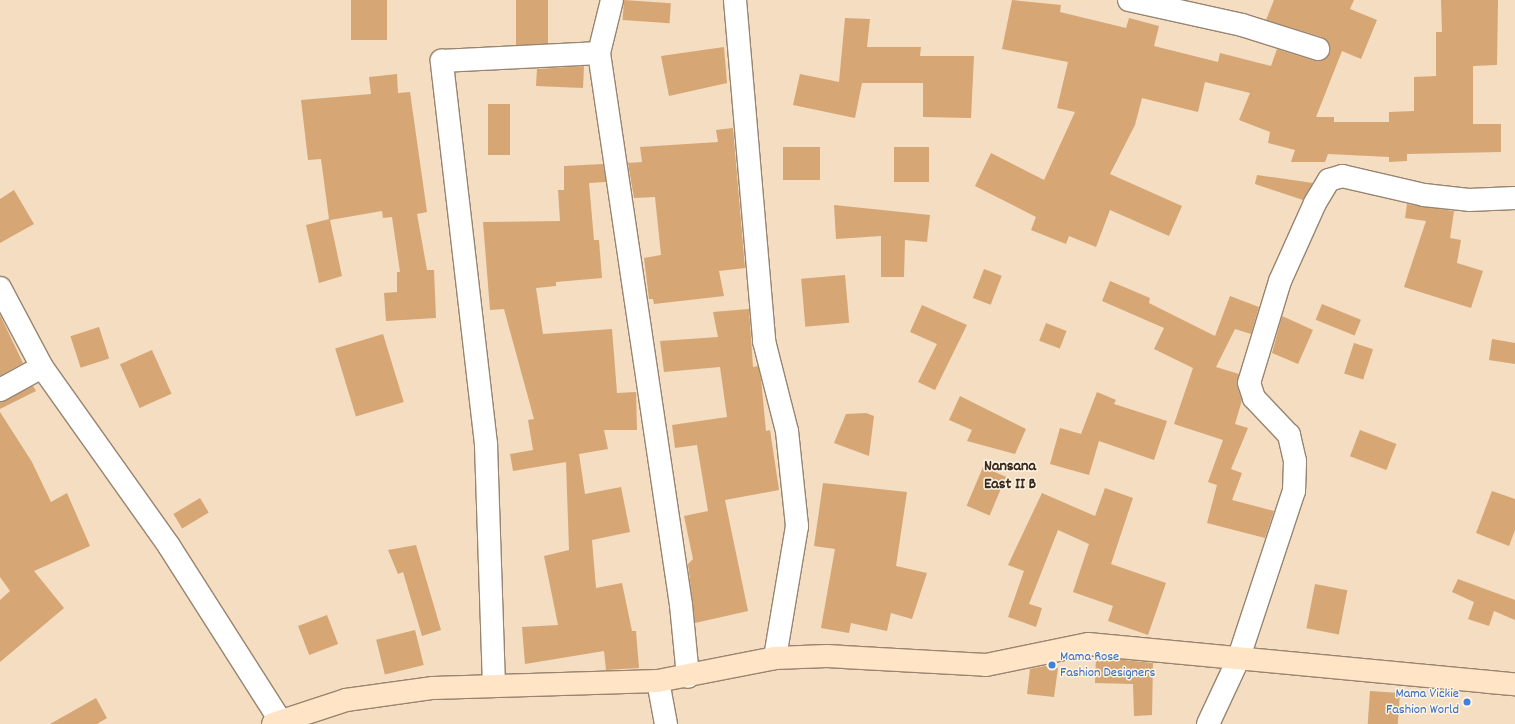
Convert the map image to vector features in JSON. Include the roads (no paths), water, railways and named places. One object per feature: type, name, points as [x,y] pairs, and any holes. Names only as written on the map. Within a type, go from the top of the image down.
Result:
[{"type":"street","points":[[612,0],[599,53],[681,605],[688,676]]},
{"type":"street","points":[[735,0],[764,341],[787,431],[797,526],[775,658]]},
{"type":"street","points":[[1129,0],[1242,25],[1318,49]]},
{"type":"street","points":[[494,686],[486,444],[442,61],[599,53]]},
{"type":"street","points":[[1208,724],[1238,660],[1294,491],[1295,461],[1289,435],[1254,398],[1249,383],[1280,281],[1315,202],[1329,180],[1342,176],[1424,195],[1468,200],[1515,198]]},
{"type":"street","points":[[0,288],[42,367],[169,546],[277,723],[346,700],[433,688],[658,681],[775,658],[828,656],[986,665],[1088,644],[1152,648],[1238,660],[1515,684]]},
{"type":"street","points":[[0,390],[42,367]]},
{"type":"street","points":[[658,681],[666,724]]},
{"type":"place","name":"Mama Rose Fashion Designers","points":[[1052,665]]},
{"type":"place","name":"Mama Vickie Fashion World","points":[[1467,702]]},
{"type":"district","name":"Nansana East II B","points":[[1010,476]]}]
